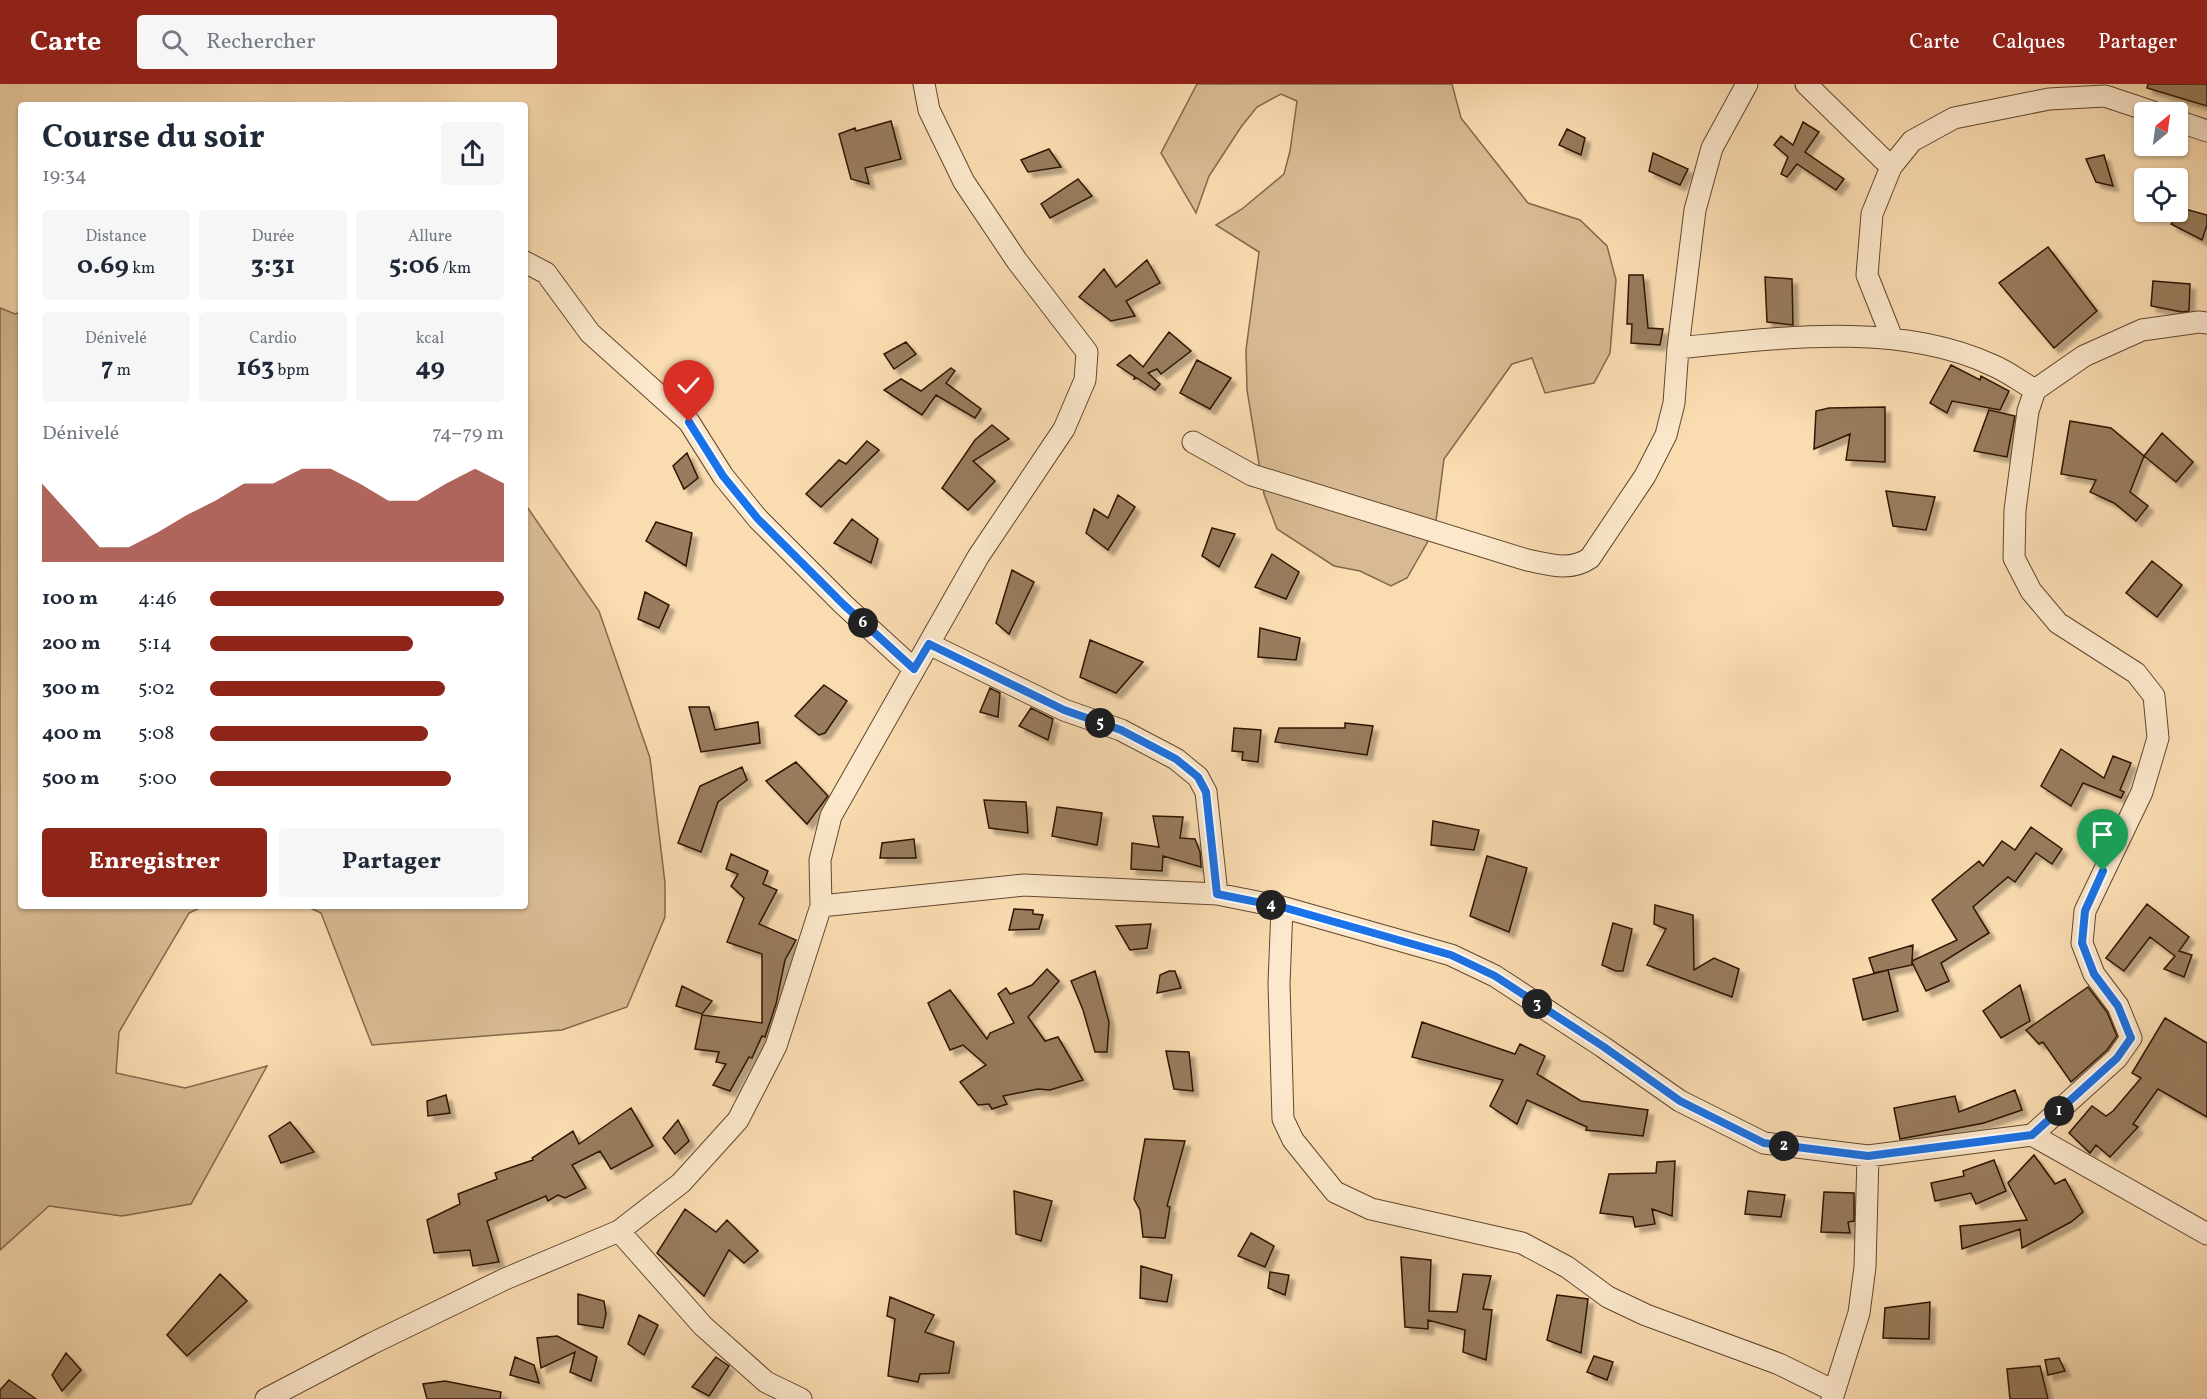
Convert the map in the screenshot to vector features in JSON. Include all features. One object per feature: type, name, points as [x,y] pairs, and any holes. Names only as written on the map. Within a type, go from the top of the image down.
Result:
[{"type":"street","points":[[266,1399],[371,1344],[505,1279],[619,1231],[681,1183],[738,1120],[776,1046],[821,906],[820,860],[831,816],[978,557],[1064,429],[1085,380],[1087,352],[1017,261],[964,182],[929,110],[924,84]]},
{"type":"street","points":[[1193,442],[1252,475],[1506,554],[1565,567],[1582,563],[1590,558],[1645,476],[1666,435],[1674,403],[1678,348],[1695,210],[1712,148],[1747,84]]},
{"type":"street","points":[[1806,84],[1892,167]]},
{"type":"street","points":[[1892,338],[1867,275],[1872,214],[1892,167],[1912,141],[1954,118],[2049,99],[2105,96],[2134,106]]},
{"type":"street","points":[[2188,124],[2207,131]]},
{"type":"street","points":[[528,264],[546,273],[590,333],[689,422],[723,476],[758,519],[844,605],[914,669]]},
{"type":"street","points":[[821,906],[1024,885],[1217,894],[1282,907],[1451,955],[1495,976],[1604,1047],[1680,1101],[1764,1143],[1868,1156],[2032,1135],[2117,1058],[2131,1038],[2118,1006],[2094,974],[2082,943],[2085,911],[2142,792],[2158,738],[2154,696],[2136,673],[2058,623],[2031,591],[2014,558],[2015,510],[2028,411],[2035,390],[2084,356],[2142,330],[2199,322],[2207,323]]},
{"type":"street","points":[[1678,348],[1779,338],[1892,338],[1948,350],[1992,365],[2035,390]]},
{"type":"street","points":[[929,644],[1064,710],[1121,730],[1176,759],[1198,777],[1206,792],[1217,894]]},
{"type":"street","points":[[1282,907],[1279,984],[1283,1119],[1293,1140],[1335,1192],[1371,1209],[1521,1244],[1567,1267],[1608,1297],[1646,1315],[1779,1364],[1833,1395],[1859,1313],[1865,1267],[1868,1156]]},
{"type":"street","points":[[2032,1135],[2207,1234]]},
{"type":"street","points":[[619,1231],[703,1326],[766,1382],[801,1399]]},
{"type":"shaded area","points":[[1197,84],[1452,84],[1461,118],[1528,203],[1580,220],[1607,246],[1616,280],[1610,353],[1594,383],[1545,393],[1532,358],[1512,364],[1444,459],[1435,529],[1407,578],[1391,586],[1360,571],[1334,566],[1277,529],[1264,494],[1247,390],[1246,350],[1259,252],[1216,225],[1242,209],[1284,174],[1290,151],[1297,101],[1281,94],[1257,107],[1209,176],[1196,213],[1161,153]]},
{"type":"shaded area","points":[[0,308],[18,313],[18,909],[198,909],[189,913],[119,1032],[116,1073],[185,1088],[267,1066],[191,1204],[122,1216],[49,1206],[0,1250]]},
{"type":"shaded area","points":[[528,508],[599,611],[650,758],[665,883],[665,917],[627,1007],[562,1030],[372,1045],[321,913],[312,909],[528,909]]},
{"type":"building","points":[[2148,84],[2207,84],[2207,106],[2147,88]]},
{"type":"building","points":[[891,121],[901,159],[865,168],[869,184],[851,179],[839,134],[855,128],[856,131]]},
{"type":"building","points":[[1803,122],[1819,132],[1805,152],[1844,179],[1836,190],[1797,164],[1787,177],[1781,174],[1788,157],[1774,145],[1781,136],[1793,145]]},
{"type":"building","points":[[1567,129],[1585,138],[1581,155],[1559,145]]},
{"type":"building","points":[[1049,149],[1061,167],[1028,172],[1021,160]]},
{"type":"building","points":[[1653,153],[1688,169],[1680,185],[1649,171]]},
{"type":"building","points":[[2104,155],[2113,186],[2096,182],[2086,159]]},
{"type":"building","points":[[1078,179],[1092,196],[1050,218],[1041,204]]},
{"type":"building","points":[[2188,210],[2207,215],[2207,225],[2202,240],[2171,224],[2188,222]]},
{"type":"building","points":[[2048,247],[2097,311],[2054,348],[1999,283]]},
{"type":"building","points":[[1147,260],[1160,283],[1126,301],[1135,316],[1111,321],[1079,297],[1104,269],[1116,287]]},
{"type":"building","points":[[1629,275],[1643,275],[1648,328],[1663,329],[1660,345],[1631,343],[1632,324],[1627,324]]},
{"type":"building","points":[[1765,277],[1792,279],[1793,325],[1767,322]]},
{"type":"building","points":[[2153,281],[2190,284],[2189,311],[2182,312],[2151,306]]},
{"type":"building","points":[[1169,332],[1191,351],[1161,374],[1157,369],[1148,373],[1160,384],[1155,390],[1137,378],[1134,379],[1135,377],[1117,365],[1130,355],[1143,367]]},
{"type":"building","points":[[906,342],[916,354],[894,369],[884,354]]},
{"type":"building","points":[[1197,360],[1231,378],[1210,409],[1180,393]]},
{"type":"building","points":[[1951,365],[1980,380],[1981,376],[2009,391],[2000,410],[1952,401],[1947,413],[1930,403]]},
{"type":"building","points":[[951,368],[955,371],[946,383],[981,409],[975,418],[936,395],[922,415],[884,390],[901,379],[921,391]]},
{"type":"building","points":[[1885,407],[1885,462],[1846,460],[1850,434],[1814,449],[1816,411],[1829,408]]},
{"type":"building","points":[[1989,410],[2015,416],[2007,457],[1974,451]]},
{"type":"building","points":[[2070,421],[2111,428],[2144,456],[2130,492],[2148,506],[2136,521],[2114,503],[2090,492],[2096,480],[2061,474]]},
{"type":"building","points":[[992,425],[1009,439],[973,461],[995,481],[968,510],[942,488],[975,440]]},
{"type":"building","points":[[2162,433],[2193,462],[2176,482],[2144,456]]},
{"type":"building","points":[[867,441],[879,450],[821,507],[806,494],[839,460],[846,464]]},
{"type":"building","points":[[687,453],[698,478],[684,489],[673,466]]},
{"type":"building","points":[[1886,491],[1935,497],[1926,530],[1893,526]]},
{"type":"building","points":[[1118,495],[1135,507],[1108,550],[1086,533],[1094,509],[1108,518]]},
{"type":"building","points":[[852,519],[878,539],[871,563],[834,543]]},
{"type":"building","points":[[656,522],[692,533],[686,566],[646,541]]},
{"type":"building","points":[[1212,528],[1235,534],[1219,567],[1202,556]]},
{"type":"building","points":[[1272,554],[1299,572],[1286,599],[1255,587]]},
{"type":"building","points":[[2152,561],[2182,585],[2157,617],[2126,593]]},
{"type":"building","points":[[1012,570],[1034,582],[1009,634],[996,623]]},
{"type":"building","points":[[645,592],[669,605],[659,628],[638,619]]},
{"type":"building","points":[[1260,628],[1300,638],[1296,660],[1258,657]]},
{"type":"building","points":[[1090,640],[1143,662],[1116,693],[1080,677]]},
{"type":"building","points":[[824,685],[847,701],[825,733],[819,735],[795,716]]},
{"type":"building","points":[[990,688],[1000,693],[998,717],[980,712]]},
{"type":"building","points":[[689,707],[709,707],[715,730],[758,722],[760,743],[701,752]]},
{"type":"building","points":[[1031,708],[1053,719],[1048,740],[1019,726]]},
{"type":"building","points":[[1345,723],[1373,726],[1367,755],[1275,742],[1279,728],[1345,728]]},
{"type":"building","points":[[1234,728],[1261,730],[1258,762],[1242,760],[1243,752],[1232,751]]},
{"type":"building","points":[[2061,749],[2104,778],[2113,756],[2131,763],[2120,790],[2124,792],[2121,798],[2083,783],[2071,806],[2041,786]]},
{"type":"building","points":[[796,762],[828,796],[807,824],[766,781]]},
{"type":"building","points":[[742,767],[747,780],[718,802],[701,852],[678,843],[700,786]]},
{"type":"building","points":[[984,800],[1026,802],[1028,833],[989,828]]},
{"type":"building","points":[[1057,807],[1102,813],[1097,845],[1052,836]]},
{"type":"building","points":[[1153,816],[1183,817],[1180,838],[1195,839],[1200,852],[1201,867],[1163,856],[1162,871],[1131,869],[1132,843],[1159,847]]},
{"type":"building","points":[[1433,821],[1479,830],[1474,850],[1431,845]]},
{"type":"building","points":[[2031,827],[2062,849],[2052,864],[2036,853],[2015,882],[2008,877],[1973,907],[1989,933],[1941,963],[1949,981],[1926,991],[1912,962],[1912,965],[1874,973],[1869,958],[1913,945],[1912,961],[1957,940],[1932,900],[1979,861],[1983,866],[2002,841],[2015,850]]},
{"type":"building","points":[[914,839],[916,858],[880,858],[882,843]]},
{"type":"building","points":[[731,854],[768,871],[763,884],[777,890],[759,924],[796,940],[785,960],[776,1004],[765,1037],[762,1036],[752,1058],[749,1057],[730,1091],[713,1085],[726,1064],[716,1062],[719,1052],[695,1049],[702,1015],[762,1023],[762,954],[727,942],[744,898],[731,886],[738,874],[726,869]]},
{"type":"building","points":[[1487,856],[1527,868],[1509,932],[1470,916]]},
{"type":"building","points":[[2147,904],[2189,937],[2179,951],[2192,955],[2184,977],[2164,969],[2175,956],[2150,937],[2124,971],[2106,958]]},
{"type":"building","points":[[1655,905],[1693,915],[1694,970],[1714,958],[1739,969],[1732,997],[1647,965],[1666,929],[1654,924]]},
{"type":"building","points":[[1014,909],[1033,910],[1033,914],[1043,915],[1039,929],[1009,930]]},
{"type":"building","points":[[1613,923],[1632,929],[1623,971],[1616,971],[1602,965]]},
{"type":"building","points":[[1151,924],[1147,948],[1130,950],[1116,926]]},
{"type":"building","points":[[1047,969],[1059,981],[1028,1017],[1045,1041],[1058,1037],[1083,1080],[1050,1090],[1038,1089],[1003,1096],[1007,1104],[992,1109],[989,1104],[978,1105],[960,1082],[986,1065],[963,1045],[950,1050],[928,1003],[950,990],[987,1039],[990,1033],[1014,1023],[998,994],[1006,988],[1010,994],[1032,985]]},
{"type":"building","points":[[1888,970],[1898,1011],[1863,1020],[1853,979]]},
{"type":"building","points":[[1095,971],[1109,1022],[1107,1052],[1095,1052],[1083,1010],[1071,981]]},
{"type":"building","points":[[1175,971],[1181,988],[1157,993],[1160,975]]},
{"type":"building","points":[[2020,985],[2030,1021],[2001,1038],[1983,1011]]},
{"type":"building","points":[[682,986],[712,1001],[702,1014],[676,1006]]},
{"type":"building","points":[[2088,987],[2107,1012],[2117,1036],[2107,1050],[2071,1082],[2043,1042],[2039,1044],[2026,1030]]},
{"type":"building","points":[[2165,1018],[2207,1043],[2207,1117],[2158,1089],[2133,1124],[2138,1127],[2110,1157],[2096,1145],[2090,1153],[2069,1133],[2092,1106],[2106,1116],[2113,1111],[2141,1078],[2132,1073]]},
{"type":"building","points":[[1422,1022],[1515,1054],[1520,1044],[1545,1056],[1537,1074],[1581,1101],[1648,1110],[1643,1136],[1586,1130],[1587,1127],[1527,1100],[1517,1124],[1490,1106],[1503,1080],[1412,1057]]},
{"type":"building","points":[[1166,1051],[1189,1052],[1193,1091],[1174,1089]]},
{"type":"building","points":[[2015,1090],[2022,1110],[1984,1123],[1900,1139],[1894,1108],[1955,1096],[1959,1112]]},
{"type":"building","points":[[446,1095],[450,1113],[428,1116],[427,1101]]},
{"type":"building","points":[[631,1108],[653,1146],[611,1169],[600,1151],[572,1165],[586,1188],[565,1198],[558,1195],[548,1201],[546,1196],[487,1221],[499,1262],[473,1266],[470,1250],[434,1253],[427,1220],[460,1204],[458,1194],[497,1179],[495,1173],[533,1160],[532,1158],[573,1131],[579,1144]]},
{"type":"building","points":[[678,1120],[689,1141],[675,1154],[663,1138]]},
{"type":"building","points":[[290,1122],[314,1152],[281,1163],[269,1136]]},
{"type":"building","points":[[1145,1139],[1185,1141],[1167,1206],[1170,1207],[1165,1238],[1143,1237],[1140,1210],[1134,1199]]},
{"type":"building","points":[[2034,1155],[2055,1184],[2065,1179],[2083,1212],[2071,1222],[2022,1248],[2020,1229],[1962,1249],[1960,1226],[2027,1220],[2008,1183]]},
{"type":"building","points":[[1994,1160],[2006,1191],[1976,1204],[1971,1193],[1935,1201],[1931,1183],[1964,1176],[1963,1171]]},
{"type":"building","points":[[1675,1161],[1672,1216],[1652,1209],[1655,1224],[1635,1227],[1633,1217],[1600,1213],[1609,1174],[1656,1173],[1657,1162]]},
{"type":"building","points":[[1014,1191],[1052,1201],[1041,1241],[1016,1234]]},
{"type":"building","points":[[1748,1191],[1785,1195],[1781,1217],[1745,1214]]},
{"type":"building","points":[[1824,1192],[1854,1193],[1854,1221],[1848,1222],[1850,1233],[1821,1232]]},
{"type":"building","points":[[685,1209],[716,1232],[727,1220],[758,1251],[744,1263],[729,1250],[704,1296],[657,1253]]},
{"type":"building","points":[[1251,1233],[1274,1246],[1265,1267],[1238,1256]]},
{"type":"building","points":[[1401,1257],[1431,1260],[1429,1311],[1457,1312],[1463,1274],[1491,1276],[1483,1309],[1492,1310],[1486,1360],[1463,1352],[1465,1330],[1428,1320],[1428,1329],[1405,1327]]},
{"type":"building","points":[[1141,1266],[1172,1275],[1167,1302],[1140,1298]]},
{"type":"building","points":[[1270,1272],[1289,1275],[1285,1295],[1268,1288]]},
{"type":"building","points":[[220,1274],[247,1301],[187,1356],[167,1335]]},
{"type":"building","points":[[578,1294],[604,1301],[606,1314],[603,1328],[578,1324]]},
{"type":"building","points":[[1557,1295],[1588,1299],[1581,1353],[1547,1340]]},
{"type":"building","points":[[890,1297],[934,1315],[925,1332],[954,1342],[949,1373],[920,1374],[918,1382],[888,1376],[895,1319],[887,1316]]},
{"type":"building","points":[[1930,1302],[1929,1339],[1883,1338],[1885,1308]]},
{"type":"building","points":[[639,1315],[658,1325],[644,1355],[628,1344]]},
{"type":"building","points":[[557,1336],[597,1357],[591,1381],[570,1372],[575,1352],[541,1368],[537,1338]]},
{"type":"building","points":[[66,1353],[81,1370],[62,1391],[52,1375]]},
{"type":"building","points":[[1594,1356],[1613,1362],[1607,1380],[1587,1372]]},
{"type":"building","points":[[515,1357],[534,1365],[539,1383],[510,1375]]},
{"type":"building","points":[[716,1357],[729,1366],[709,1396],[692,1387]]},
{"type":"building","points":[[2059,1358],[2065,1371],[2048,1375],[2045,1360]]},
{"type":"building","points":[[2040,1366],[2048,1399],[2010,1399],[2007,1369]]},
{"type":"building","points":[[9,1380],[36,1399],[0,1399],[0,1390]]},
{"type":"building","points":[[445,1381],[501,1392],[500,1399],[427,1399],[423,1384]]},
{"type":"route","points":[[689,422],[723,476],[758,519],[844,605],[914,669],[929,644],[1064,710],[1121,730],[1176,759],[1198,777],[1206,792],[1217,894],[1282,907],[1451,955],[1495,976],[1604,1047],[1680,1101],[1764,1143],[1868,1156],[2032,1135],[2117,1058],[2131,1038],[2118,1006],[2094,974],[2082,943],[2085,911],[2103,871]]}]
